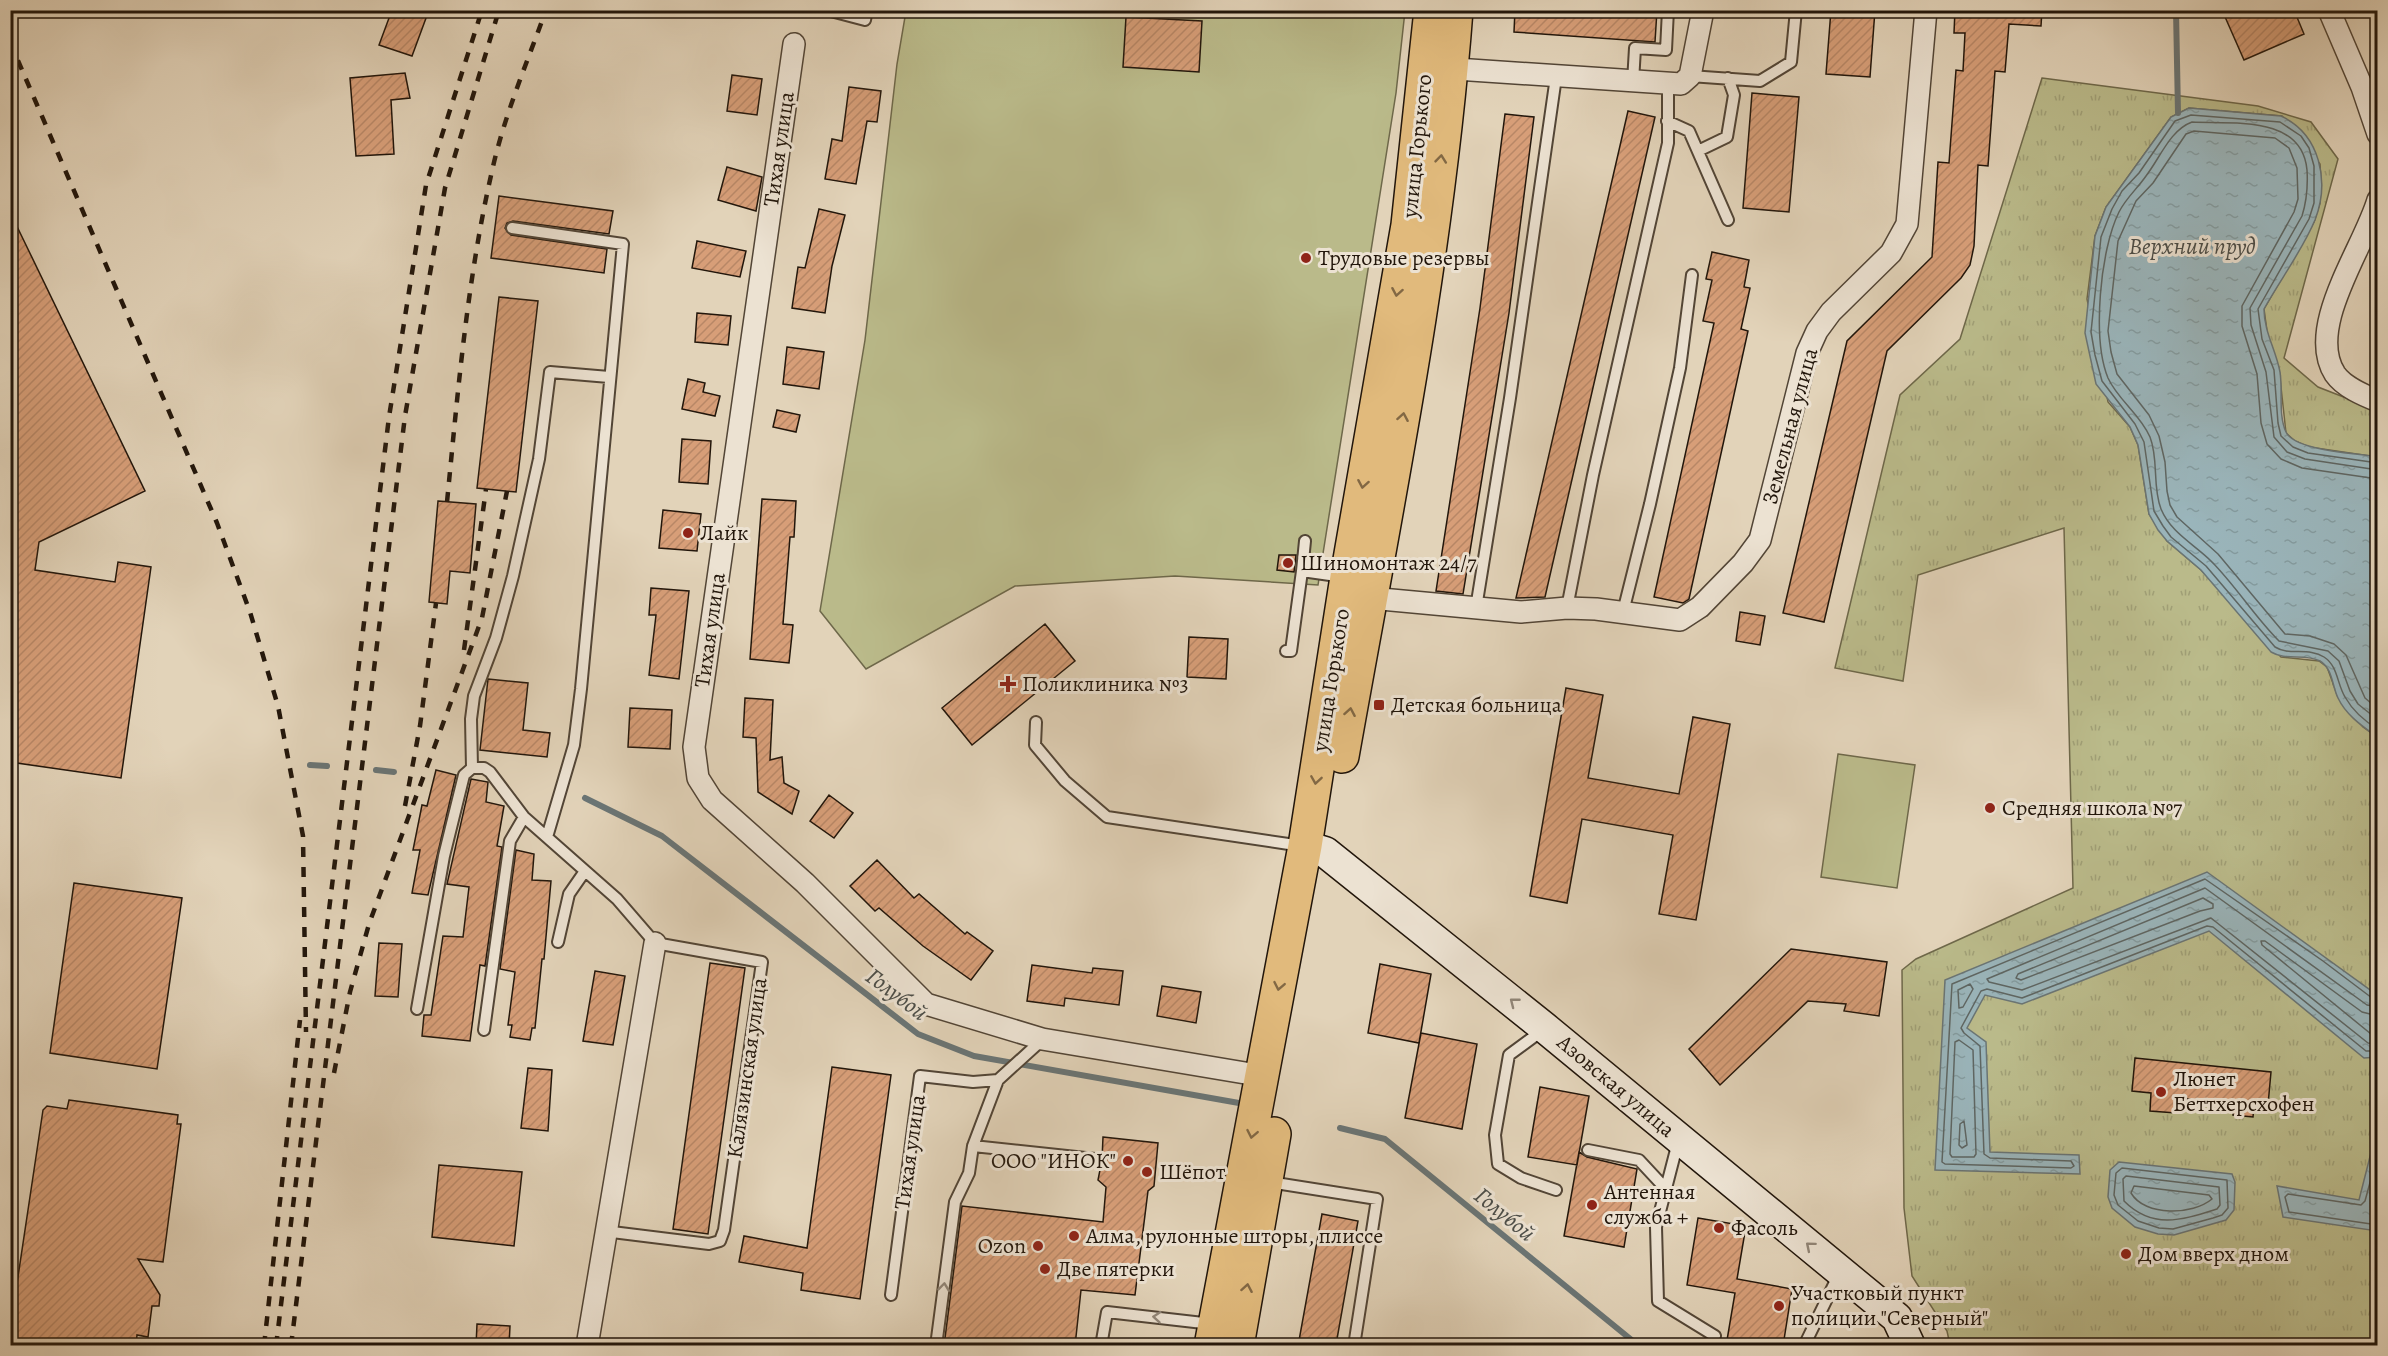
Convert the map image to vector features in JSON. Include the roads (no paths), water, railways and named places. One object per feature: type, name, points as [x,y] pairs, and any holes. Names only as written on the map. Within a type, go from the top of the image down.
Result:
[{"type":"main road","name":"улица Горького","points":[[1221,1339],[1266,1181],[1315,849],[1359,588],[1416,341],[1435,217],[1438,68],[1431,10]]},
{"type":"main road","name":"улица Горького","points":[[1438,68],[1456,10]]},
{"type":"main road","name":"улица Горького","points":[[1221,1339],[1263,1076],[1315,849]]},
{"type":"main road","name":"Азовская улица","points":[[1315,849],[1545,1028],[1897,1318],[1910,1346]]},
{"type":"street","points":[[1438,68],[1668,85],[1681,84],[1690,76],[1703,10]]},
{"type":"street","name":"Земельная улица","points":[[1359,588],[1476,608],[1521,612],[1567,608],[1623,612],[1680,620],[1700,607],[1743,563],[1760,540],[1807,353],[1814,339],[1831,312],[1891,253],[1907,224],[1926,10]]},
{"type":"street","points":[[2329,10],[2376,123]]},
{"type":"street","name":"Тихая улица","points":[[794,44],[694,747],[698,778],[712,800],[805,883],[926,1004],[1037,1043],[1263,1076]]},
{"type":"street","points":[[2378,200],[2332,309],[2326,347],[2336,376],[2358,392],[2378,401]]},
{"type":"street","points":[[586,1346],[655,943]]},
{"type":"lane","points":[[827,10],[865,20],[867,10]]},
{"type":"lane","points":[[1633,82],[1635,48],[1666,50],[1668,10]]},
{"type":"lane","points":[[1690,76],[1760,81],[1791,62],[1796,10]]},
{"type":"lane","points":[[1476,608],[1510,398],[1556,77]]},
{"type":"lane","points":[[1698,151],[1728,137],[1734,95],[1728,78]]},
{"type":"lane","points":[[1567,608],[1593,475],[1668,143],[1668,85]]},
{"type":"lane","points":[[1667,121],[1689,131],[1728,220]]},
{"type":"lane","points":[[513,228],[623,244],[581,689],[573,745],[547,837]]},
{"type":"lane","points":[[1623,612],[1680,368],[1692,275]]},
{"type":"lane","points":[[472,768],[471,719],[474,696],[496,638],[513,576],[539,459],[549,372],[609,377]]},
{"type":"lane","points":[[1286,651],[1291,651],[1305,541]]},
{"type":"lane","points":[[1302,571],[1359,588]]},
{"type":"lane","points":[[1036,722],[1035,745],[1065,781],[1107,817],[1315,849]]},
{"type":"lane","points":[[417,1009],[444,856],[464,775],[472,768],[484,768],[490,772],[524,817],[617,899],[655,943]]},
{"type":"lane","points":[[484,1030],[510,841],[524,817]]},
{"type":"lane","points":[[558,942],[570,894],[585,871]]},
{"type":"lane","name":"Калязинская улица","points":[[604,1231],[709,1244],[720,1241],[724,1230],[762,962],[655,943]]},
{"type":"lane","points":[[1545,1028],[1509,1055],[1495,1135],[1498,1164],[1521,1178],[1556,1190]]},
{"type":"lane","points":[[936,1346],[955,1202],[969,1173],[973,1146],[998,1080],[1037,1043]]},
{"type":"lane","name":"Тихая улица","points":[[891,1295],[920,1076],[973,1083],[998,1080]]},
{"type":"lane","points":[[1679,1139],[1656,1227],[1658,1301],[1715,1336]]},
{"type":"lane","points":[[973,1146],[1095,1159]]},
{"type":"lane","points":[[1588,1150],[1639,1160],[1666,1189]]},
{"type":"lane","points":[[1266,1181],[1377,1199],[1354,1346]]},
{"type":"lane","points":[[1804,1346],[1840,1272]]},
{"type":"lane","points":[[1101,1346],[1107,1312],[1197,1321],[1221,1339]]},
{"type":"water","name":"Верхний пруд","points":[[2189,108],[2281,116],[2305,134],[2318,160],[2322,190],[2315,220],[2264,309],[2268,333],[2280,372],[2281,410],[2286,432],[2301,443],[2313,447],[2377,457],[2377,737],[2345,710],[2324,664],[2308,657],[2283,656],[2271,652],[2201,570],[2167,541],[2158,530],[2149,514],[2138,445],[2130,427],[2096,384],[2085,333],[2095,236],[2106,207],[2171,117]]},
{"type":"water","points":[[2207,872],[2377,995],[2377,1057],[2364,1058],[2209,931],[2022,1004],[1985,995],[1967,1028],[1986,1042],[1990,1152],[2079,1155],[2080,1174],[1935,1170],[1945,980]]},
{"type":"water","points":[[2377,1129],[2377,1231],[2283,1217],[2277,1186],[2359,1200]]},
{"type":"water","points":[[2119,1162],[2232,1174],[2235,1182],[2234,1210],[2226,1220],[2174,1235],[2158,1234],[2135,1227],[2112,1208],[2108,1197],[2110,1170]]},
{"type":"waterway","points":[[2176,10],[2178,113]]},
{"type":"waterway","name":"Голубой","points":[[310,765],[327,766]]},
{"type":"waterway","name":"Голубой","points":[[376,770],[394,772]]},
{"type":"waterway","name":"Голубой","points":[[585,798],[662,836],[918,1034],[974,1056],[1239,1103]]},
{"type":"waterway","name":"Голубой","points":[[1340,1128],[1385,1139],[1639,1346]]},
{"type":"railway","points":[[276,1346],[389,417],[426,185],[482,10]]},
{"type":"railway","points":[[291,1346],[405,416],[445,188],[499,10]]},
{"type":"railway","points":[[447,502],[464,336],[483,212],[503,130],[546,10]]},
{"type":"railway","points":[[10,42],[217,523],[250,612],[278,706],[303,836],[306,1032]]},
{"type":"railway","points":[[464,650],[486,489]]},
{"type":"railway","points":[[334,1073],[350,992],[369,924],[482,618],[507,491]]},
{"type":"railway","points":[[405,806],[420,726],[436,603]]},
{"type":"railway","points":[[264,1346],[300,1020]]},
{"type":"place","name":"Трудовые резервы","points":[[1306,258]]},
{"type":"place","name":"Лайк","points":[[688,533]]},
{"type":"place","name":"Шиномонтаж 24/7","points":[[1288,563]]},
{"type":"place","name":"Поликлиника №3","points":[[1008,684]]},
{"type":"place","name":"Детская больница","points":[[1379,705]]},
{"type":"place","name":"Средняя школа №7","points":[[1990,808]]},
{"type":"place","name":"Люнет Беттхерсхофен","points":[[2161,1092]]},
{"type":"place","name":"ООО \"ИНОК\"","points":[[1128,1161]]},
{"type":"place","name":"Шёпот","points":[[1147,1172]]},
{"type":"place","name":"Антенная служба +","points":[[1592,1205]]},
{"type":"place","name":"Фасоль","points":[[1719,1228]]},
{"type":"place","name":"Алма, рулонные шторы, плиссе","points":[[1074,1236]]},
{"type":"place","name":"Ozon","points":[[1038,1246]]},
{"type":"place","name":"Дом вверх дном","points":[[2126,1254]]},
{"type":"place","name":"Две пятерки","points":[[1045,1269]]},
{"type":"place","name":"Участковый пункт полиции \"Северный\"","points":[[1779,1306]]}]
